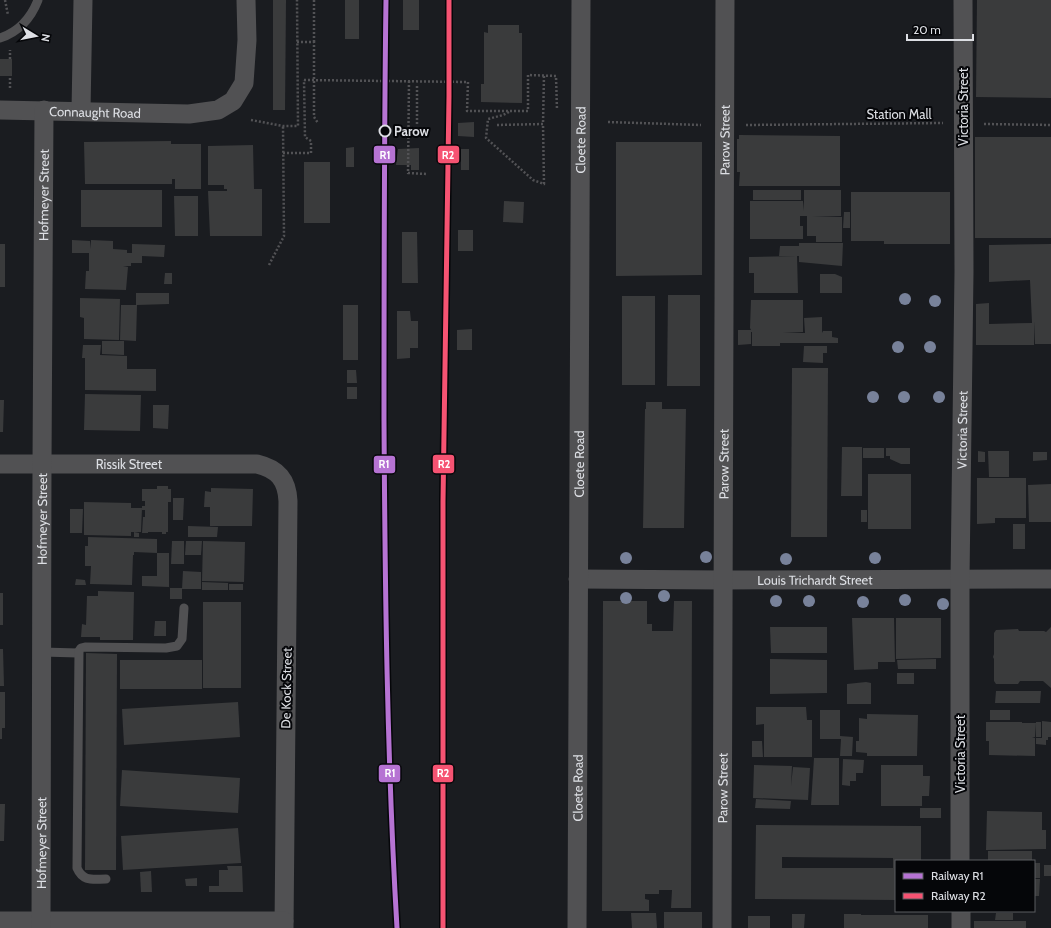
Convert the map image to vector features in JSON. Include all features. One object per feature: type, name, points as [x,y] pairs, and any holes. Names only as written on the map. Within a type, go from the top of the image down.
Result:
[{"type":"street","points":[[81,111],[82,0]]},
{"type":"street","name":"Connaught Road","points":[[0,110],[189,114],[218,110],[233,101],[244,83],[247,40],[246,0]]},
{"type":"street","name":"Parow Street","points":[[722,928],[724,0]]},
{"type":"street","name":"Victoria Street","points":[[960,860],[960,579],[964,272],[962,123],[963,0]]},
{"type":"street","name":"Cloete Road","points":[[578,928],[579,2]]},
{"type":"street","name":"Hofmeyer Street","points":[[41,925],[44,110]]},
{"type":"street","name":"Rissik Street","points":[[0,464],[257,464]]},
{"type":"street","name":"De Kock Street","points":[[257,464],[270,468],[280,476],[285,483],[288,492],[284,925]]},
{"type":"street","name":"Louis Trichardt Street","points":[[578,579],[1051,579]]},
{"type":"street","points":[[960,912],[961,928]]},
{"type":"street","points":[[0,921],[41,925],[284,925]]},
{"type":"lane","points":[[0,38],[10,34],[25,22],[38,0]]},
{"type":"lane","points":[[106,880],[85,878],[81,875],[77,868],[78,653],[81,648],[85,647],[166,648],[177,646],[184,633],[184,608]]},
{"type":"lane","points":[[42,652],[78,653]]},
{"type":"path","points":[[251,120],[283,126],[298,126],[296,0]]},
{"type":"path","points":[[314,0],[314,117],[318,123]]},
{"type":"path","points":[[297,42],[314,42]]},
{"type":"path","points":[[283,153],[311,153],[311,141],[305,137],[304,80],[468,82],[467,111],[528,111],[528,75],[556,76],[558,110]]},
{"type":"path","points":[[510,111],[503,115],[488,119],[486,138],[533,180],[544,184],[544,75]]},
{"type":"path","points":[[10,76],[10,88]]},
{"type":"path","points":[[409,81],[408,173],[427,174]]},
{"type":"path","points":[[417,86],[417,124]]},
{"type":"path","points":[[608,122],[701,125]]},
{"type":"path","name":"Station Mall","points":[[746,125],[962,123],[1051,124]]},
{"type":"path","points":[[497,124],[543,124]]},
{"type":"path","points":[[269,265],[284,236],[283,126]]},
{"type":"building","points":[[273,0],[286,0],[285,110],[273,110]]},
{"type":"building","points":[[345,0],[359,0],[359,39],[345,39]]},
{"type":"building","points":[[403,0],[419,0],[419,30],[403,30]]},
{"type":"building","points":[[977,0],[1051,0],[1051,98],[976,97]]},
{"type":"building","points":[[488,25],[519,25],[519,33],[522,33],[522,103],[481,102],[481,84],[484,84],[484,32],[488,33]]},
{"type":"building","points":[[0,59],[12,59],[12,76],[0,76]]},
{"type":"building","points":[[474,122],[474,137],[458,136],[458,123]]},
{"type":"building","points":[[739,135],[840,136],[840,186],[739,186],[740,172],[737,172],[737,139],[739,139]]},
{"type":"building","points":[[975,137],[1051,137],[1051,238],[975,238]]},
{"type":"building","points":[[171,141],[171,144],[201,144],[201,189],[175,189],[175,179],[172,179],[172,184],[85,184],[84,142]]},
{"type":"building","points":[[616,142],[702,142],[702,275],[616,276]]},
{"type":"building","points":[[253,145],[254,189],[262,189],[262,236],[210,236],[208,191],[227,191],[227,189],[224,189],[224,185],[208,185],[208,146]]},
{"type":"building","points":[[354,147],[354,167],[346,167],[346,148]]},
{"type":"building","points":[[419,148],[419,170],[411,170],[411,165],[396,165],[398,149]]},
{"type":"building","points":[[461,149],[469,149],[469,170],[461,170]]},
{"type":"building","points":[[304,162],[330,162],[330,223],[304,223]]},
{"type":"building","points":[[81,190],[162,190],[162,227],[81,227]]},
{"type":"building","points":[[753,190],[801,190],[801,200],[753,200]]},
{"type":"building","points":[[804,190],[841,190],[841,216],[812,216],[842,217],[842,242],[816,242],[816,236],[807,236],[807,216],[800,216],[800,226],[803,226],[803,239],[750,239],[750,201],[803,201],[804,211]]},
{"type":"building","points":[[851,192],[950,192],[950,244],[884,244],[884,241],[851,241]]},
{"type":"building","points":[[174,196],[198,196],[198,236],[175,236]]},
{"type":"building","points":[[504,201],[524,202],[523,223],[503,222]]},
{"type":"building","points":[[844,212],[850,212],[850,228],[843,228]]},
{"type":"building","points":[[458,230],[473,230],[473,251],[458,251]]},
{"type":"building","points":[[402,232],[417,232],[418,283],[402,283]]},
{"type":"building","points":[[72,240],[90,241],[91,249],[91,240],[113,241],[113,249],[127,250],[127,253],[132,253],[132,244],[165,245],[164,257],[142,256],[142,263],[131,263],[131,266],[123,266],[128,267],[126,290],[85,289],[86,271],[89,271],[89,253],[72,253]]},
{"type":"building","points":[[799,243],[843,243],[842,266],[799,262],[799,256],[779,256],[780,246],[799,246]]},
{"type":"building","points":[[0,244],[5,244],[5,287],[0,287]]},
{"type":"building","points":[[1051,244],[1051,344],[1035,344],[1034,321],[1034,345],[976,345],[976,304],[989,303],[989,324],[1032,323],[1030,280],[989,282],[989,245]]},
{"type":"building","points":[[797,256],[798,293],[754,293],[754,273],[749,273],[749,257]]},
{"type":"building","points":[[165,273],[172,273],[172,284],[164,284]]},
{"type":"building","points":[[820,274],[835,274],[842,277],[842,293],[820,293]]},
{"type":"building","points":[[136,293],[169,293],[169,304],[137,305],[136,341],[120,340],[121,305],[136,305]]},
{"type":"building","points":[[668,295],[700,295],[700,386],[667,386]]},
{"type":"building","points":[[622,296],[655,296],[655,385],[622,385]]},
{"type":"building","points":[[80,298],[120,299],[119,340],[84,339],[84,318],[80,317]]},
{"type":"building","points":[[751,300],[803,300],[803,332],[783,333],[805,333],[804,318],[822,317],[822,333],[823,331],[832,331],[832,337],[838,338],[838,343],[780,343],[780,346],[752,346],[751,332],[751,344],[738,345],[738,330],[751,330]]},
{"type":"building","points":[[343,305],[358,305],[358,360],[343,360]]},
{"type":"building","points":[[397,311],[410,311],[411,321],[418,321],[418,348],[410,348],[410,358],[397,359]]},
{"type":"building","points":[[472,329],[472,350],[457,350],[457,330]]},
{"type":"building","points":[[102,341],[124,341],[124,355],[102,354]]},
{"type":"building","points":[[83,345],[101,345],[100,355],[127,356],[127,369],[156,369],[156,391],[85,390],[85,358],[82,358]]},
{"type":"building","points":[[804,346],[827,346],[827,353],[823,353],[823,363],[803,362]]},
{"type":"building","points":[[792,368],[828,368],[827,537],[791,537]]},
{"type":"building","points":[[347,370],[356,370],[357,383],[347,383]]},
{"type":"building","points":[[347,387],[357,387],[357,399],[347,399]]},
{"type":"building","points":[[85,394],[141,395],[140,431],[84,430]]},
{"type":"building","points":[[0,400],[4,400],[3,432],[0,432]]},
{"type":"building","points":[[646,402],[662,402],[662,409],[686,409],[684,528],[643,528]]},
{"type":"building","points":[[153,405],[169,405],[168,429],[153,428]]},
{"type":"building","points":[[842,447],[862,447],[862,496],[841,496]]},
{"type":"building","points":[[863,448],[884,448],[884,458],[863,458]]},
{"type":"building","points":[[886,448],[910,448],[910,464],[901,464],[890,459],[890,456],[886,456]]},
{"type":"building","points":[[978,451],[985,452],[985,462],[978,462]]},
{"type":"building","points":[[988,451],[1009,451],[1009,477],[989,477]]},
{"type":"building","points":[[1033,452],[1047,452],[1047,460],[1033,461]]},
{"type":"building","points":[[868,474],[911,474],[911,529],[868,529]]},
{"type":"building","points":[[977,478],[1026,478],[1026,518],[995,518],[995,523],[977,524]]},
{"type":"building","points":[[1051,484],[1051,522],[1029,522],[1028,485]]},
{"type":"building","points":[[157,486],[168,486],[168,489],[171,489],[171,502],[168,502],[168,532],[166,532],[166,534],[162,534],[162,532],[142,533],[145,510],[142,510],[142,506],[145,506],[145,501],[142,501],[142,489],[157,489]]},
{"type":"building","points":[[211,488],[253,489],[252,526],[210,526],[210,507],[204,507],[205,491],[211,492]]},
{"type":"building","points":[[173,498],[184,498],[183,520],[173,520]]},
{"type":"building","points":[[84,502],[131,503],[131,508],[142,508],[141,532],[131,532],[131,536],[84,535]]},
{"type":"building","points":[[70,509],[83,509],[82,533],[70,533]]},
{"type":"building","points":[[861,510],[867,510],[867,522],[861,522]]},
{"type":"building","points":[[1013,524],[1025,524],[1025,549],[1013,549]]},
{"type":"building","points":[[188,526],[218,527],[217,537],[188,537]]},
{"type":"building","points":[[134,532],[139,533],[139,537],[134,537]]},
{"type":"building","points":[[88,537],[157,539],[157,553],[134,552],[132,585],[90,584],[91,566],[85,566],[85,546],[88,546]]},
{"type":"building","points":[[172,541],[184,541],[184,564],[171,564]]},
{"type":"building","points":[[186,541],[202,541],[201,555],[185,555]]},
{"type":"building","points":[[203,541],[245,542],[244,582],[202,581]]},
{"type":"building","points":[[157,553],[169,553],[169,587],[142,586],[142,576],[157,576]]},
{"type":"building","points":[[183,571],[201,572],[201,589],[182,589]]},
{"type":"building","points":[[76,579],[85,580],[86,585],[75,585]]},
{"type":"building","points":[[202,582],[228,583],[228,590],[202,590]]},
{"type":"building","points":[[229,584],[243,584],[243,590],[229,590]]},
{"type":"building","points":[[170,588],[182,588],[182,599],[170,599]]},
{"type":"building","points":[[98,591],[134,592],[133,640],[100,640],[100,637],[81,637],[82,624],[86,625],[87,596],[98,596]]},
{"type":"building","points":[[0,593],[3,593],[3,625],[0,625]]},
{"type":"building","points":[[603,601],[647,601],[647,624],[652,624],[652,631],[673,631],[674,601],[692,601],[691,908],[671,908],[672,890],[659,890],[659,894],[645,894],[645,899],[649,900],[649,911],[602,911]]},
{"type":"building","points":[[203,602],[241,602],[241,688],[203,688]]},
{"type":"building","points":[[852,618],[894,618],[895,662],[878,662],[878,669],[854,670]]},
{"type":"building","points":[[896,618],[941,618],[941,658],[896,659]]},
{"type":"building","points":[[155,621],[166,621],[166,636],[154,636]]},
{"type":"building","points":[[770,627],[827,627],[827,653],[771,653]]},
{"type":"building","points":[[1051,627],[1051,688],[1043,681],[1020,681],[1018,684],[996,684],[994,681],[993,657],[994,633],[996,630],[1018,629],[1019,631],[1046,632]]},
{"type":"building","points":[[0,649],[3,649],[4,686],[0,686]]},
{"type":"building","points":[[86,653],[117,654],[116,870],[85,870]]},
{"type":"building","points":[[770,659],[827,660],[827,693],[770,694]]},
{"type":"building","points":[[936,659],[936,669],[898,669],[897,660]]},
{"type":"building","points":[[120,660],[202,660],[202,689],[120,689]]},
{"type":"building","points":[[897,673],[914,673],[914,684],[897,684]]},
{"type":"building","points":[[866,682],[871,683],[871,704],[847,704],[847,684]]},
{"type":"building","points":[[996,691],[1041,691],[1040,703],[995,703]]},
{"type":"building","points":[[0,692],[5,692],[5,728],[2,728],[2,739],[0,739]]},
{"type":"building","points":[[238,702],[240,737],[124,745],[122,709]]},
{"type":"building","points":[[756,707],[806,707],[807,720],[812,720],[812,757],[764,757],[764,724],[756,725]]},
{"type":"building","points":[[820,710],[840,710],[840,736],[853,737],[852,756],[840,756],[841,739],[820,739]]},
{"type":"building","points":[[990,710],[1010,710],[1010,720],[990,720]]},
{"type":"building","points":[[867,714],[918,715],[917,756],[867,756],[867,753],[856,752],[856,741],[859,741],[859,718],[867,719]]},
{"type":"building","points":[[1042,721],[1051,722],[1051,737],[1048,737],[1048,740],[1046,740],[1046,745],[1036,744],[1036,738],[1042,738]]},
{"type":"building","points":[[986,722],[1036,723],[1035,737],[1032,737],[1035,738],[1035,756],[989,755],[989,741],[986,741]]},
{"type":"building","points":[[1036,722],[1041,722],[1041,737],[1036,737]]},
{"type":"building","points":[[752,741],[762,741],[763,757],[752,757]]},
{"type":"building","points":[[814,758],[839,758],[839,805],[811,805]]},
{"type":"building","points":[[843,759],[864,760],[863,773],[856,773],[856,781],[850,781],[850,786],[842,785]]},
{"type":"building","points":[[754,765],[792,766],[791,786],[793,767],[810,768],[808,800],[753,798]]},
{"type":"building","points":[[881,765],[923,765],[923,776],[930,776],[929,796],[922,796],[922,806],[881,806]]},
{"type":"building","points":[[122,770],[240,778],[238,813],[120,806]]},
{"type":"building","points":[[756,799],[791,801],[790,809],[755,808]]},
{"type":"building","points":[[0,804],[5,804],[4,841],[0,841]]},
{"type":"building","points":[[920,808],[941,808],[941,818],[920,818]]},
{"type":"building","points":[[987,811],[1042,812],[1042,830],[1046,830],[1046,849],[986,850]]},
{"type":"building","points":[[756,825],[921,826],[921,860],[895,860],[895,900],[755,899]],"holes":[[[782,857],[893,858],[893,868],[782,868]]]},
{"type":"building","points":[[238,828],[241,863],[123,870],[121,836]]},
{"type":"building","points":[[988,851],[1032,851],[1032,860],[988,860]]},
{"type":"building","points":[[1035,863],[1040,863],[1040,878],[1035,878]]},
{"type":"building","points":[[1044,865],[1051,865],[1051,876],[1044,876]]},
{"type":"building","points":[[227,866],[242,866],[243,892],[209,892],[209,886],[219,886],[219,870],[228,870]]},
{"type":"building","points":[[151,871],[152,892],[141,892],[140,872]]},
{"type":"building","points":[[197,878],[197,886],[186,886],[185,879]]},
{"type":"building","points":[[1035,879],[1040,879],[1039,896],[1035,896]]},
{"type":"building","points":[[664,912],[702,912],[702,928],[664,928]]},
{"type":"building","points":[[631,913],[656,913],[657,928],[632,928]]},
{"type":"building","points":[[996,913],[1013,913],[1013,920],[995,920]]},
{"type":"building","points":[[792,914],[805,914],[804,928],[792,928]]},
{"type":"building","points":[[844,914],[928,915],[928,928],[844,928]]},
{"type":"building","points":[[748,916],[770,916],[770,928],[748,928]]},
{"type":"building","points":[[974,921],[1026,921],[1026,928],[974,928]]},
{"type":"rail line","name":"R1","points":[[386,0],[384,262],[385,547],[389,738],[397,928]]},
{"type":"rail line","name":"R2","points":[[443,928],[443,502],[449,0]]},
{"type":"place","name":"Parow","points":[[385,131]]}]
